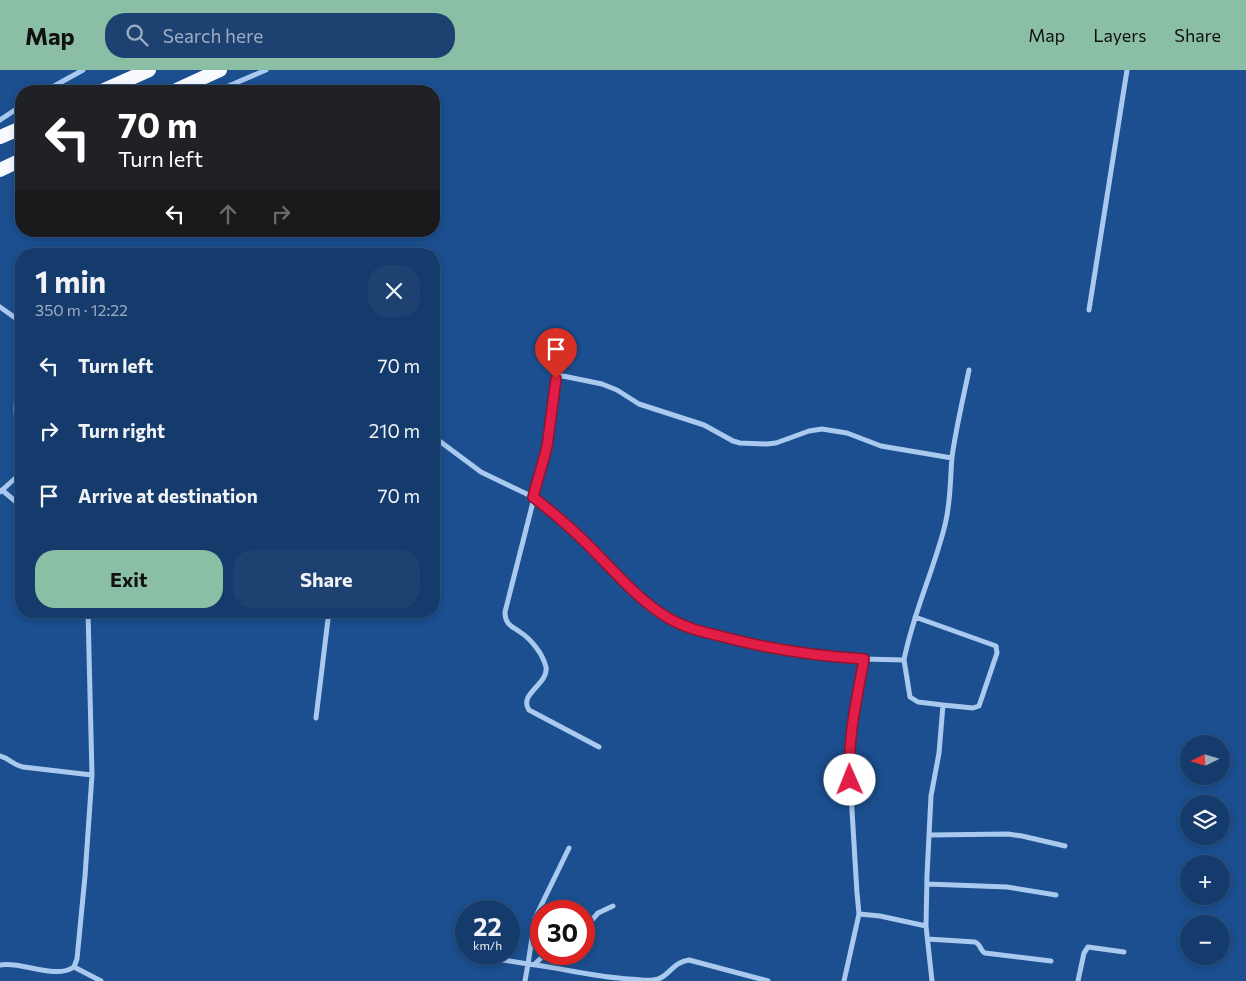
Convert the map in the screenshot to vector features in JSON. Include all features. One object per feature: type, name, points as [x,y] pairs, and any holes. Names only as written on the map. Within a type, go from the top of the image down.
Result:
[{"type":"highway","points":[[115,85],[149,70]]},
{"type":"highway","points":[[187,85],[220,70]]},
{"type":"highway","points":[[0,137],[15,131]]},
{"type":"highway","points":[[0,171],[15,165]]},
{"type":"street","points":[[56,85],[83,70]]},
{"type":"street","points":[[231,85],[266,70]]},
{"type":"street","points":[[1090,310],[1127,70]]},
{"type":"street","points":[[0,120],[15,110]]},
{"type":"street","points":[[0,307],[15,318]]},
{"type":"street","points":[[915,617],[996,646],[997,653],[979,706],[973,708],[918,702],[910,697],[904,660],[915,617],[946,523],[951,492],[952,458],[969,370]]},
{"type":"street","points":[[599,748],[532,713],[526,707],[527,698],[545,677],[546,667],[534,645],[506,621],[505,612],[547,447],[555,382],[559,376],[602,384],[617,390],[639,404],[699,422],[740,443],[776,443],[809,431],[822,429],[847,433],[881,446],[952,458]]},
{"type":"street","points":[[440,441],[481,472],[533,497],[584,541],[636,594],[682,625],[764,647],[800,653],[864,659],[904,660]]},
{"type":"street","points":[[15,478],[1,491],[15,502]]},
{"type":"street","points":[[0,965],[8,964],[50,971],[66,971],[74,967],[77,959],[92,775],[88,618]]},
{"type":"street","points":[[316,718],[328,618]]},
{"type":"street","points":[[844,981],[860,914],[849,761],[864,659]]},
{"type":"street","points":[[932,981],[926,926],[927,884],[931,796],[939,753],[943,705]]},
{"type":"street","points":[[0,756],[8,758],[14,765],[23,767],[92,775]]},
{"type":"street","points":[[930,835],[1008,834],[1065,846]]},
{"type":"street","points":[[526,981],[535,918],[570,848]]},
{"type":"street","points":[[927,884],[1007,887],[1056,895]]},
{"type":"street","points":[[595,916],[612,906]]},
{"type":"street","points":[[860,914],[880,916],[926,926]]},
{"type":"street","points":[[928,939],[975,942],[985,953],[1051,961]]},
{"type":"street","points":[[1078,981],[1084,953],[1088,947],[1124,952]]},
{"type":"street","points":[[534,965],[571,970],[584,974],[654,980],[665,975],[677,964],[689,960],[768,981]]},
{"type":"street","points":[[520,963],[528,964]]},
{"type":"street","points":[[74,967],[101,981]]},
{"type":"route","points":[[556,379],[550,433],[533,497],[584,541],[636,594],[682,625],[764,647],[830,657],[864,659],[851,738],[850,780]]}]
